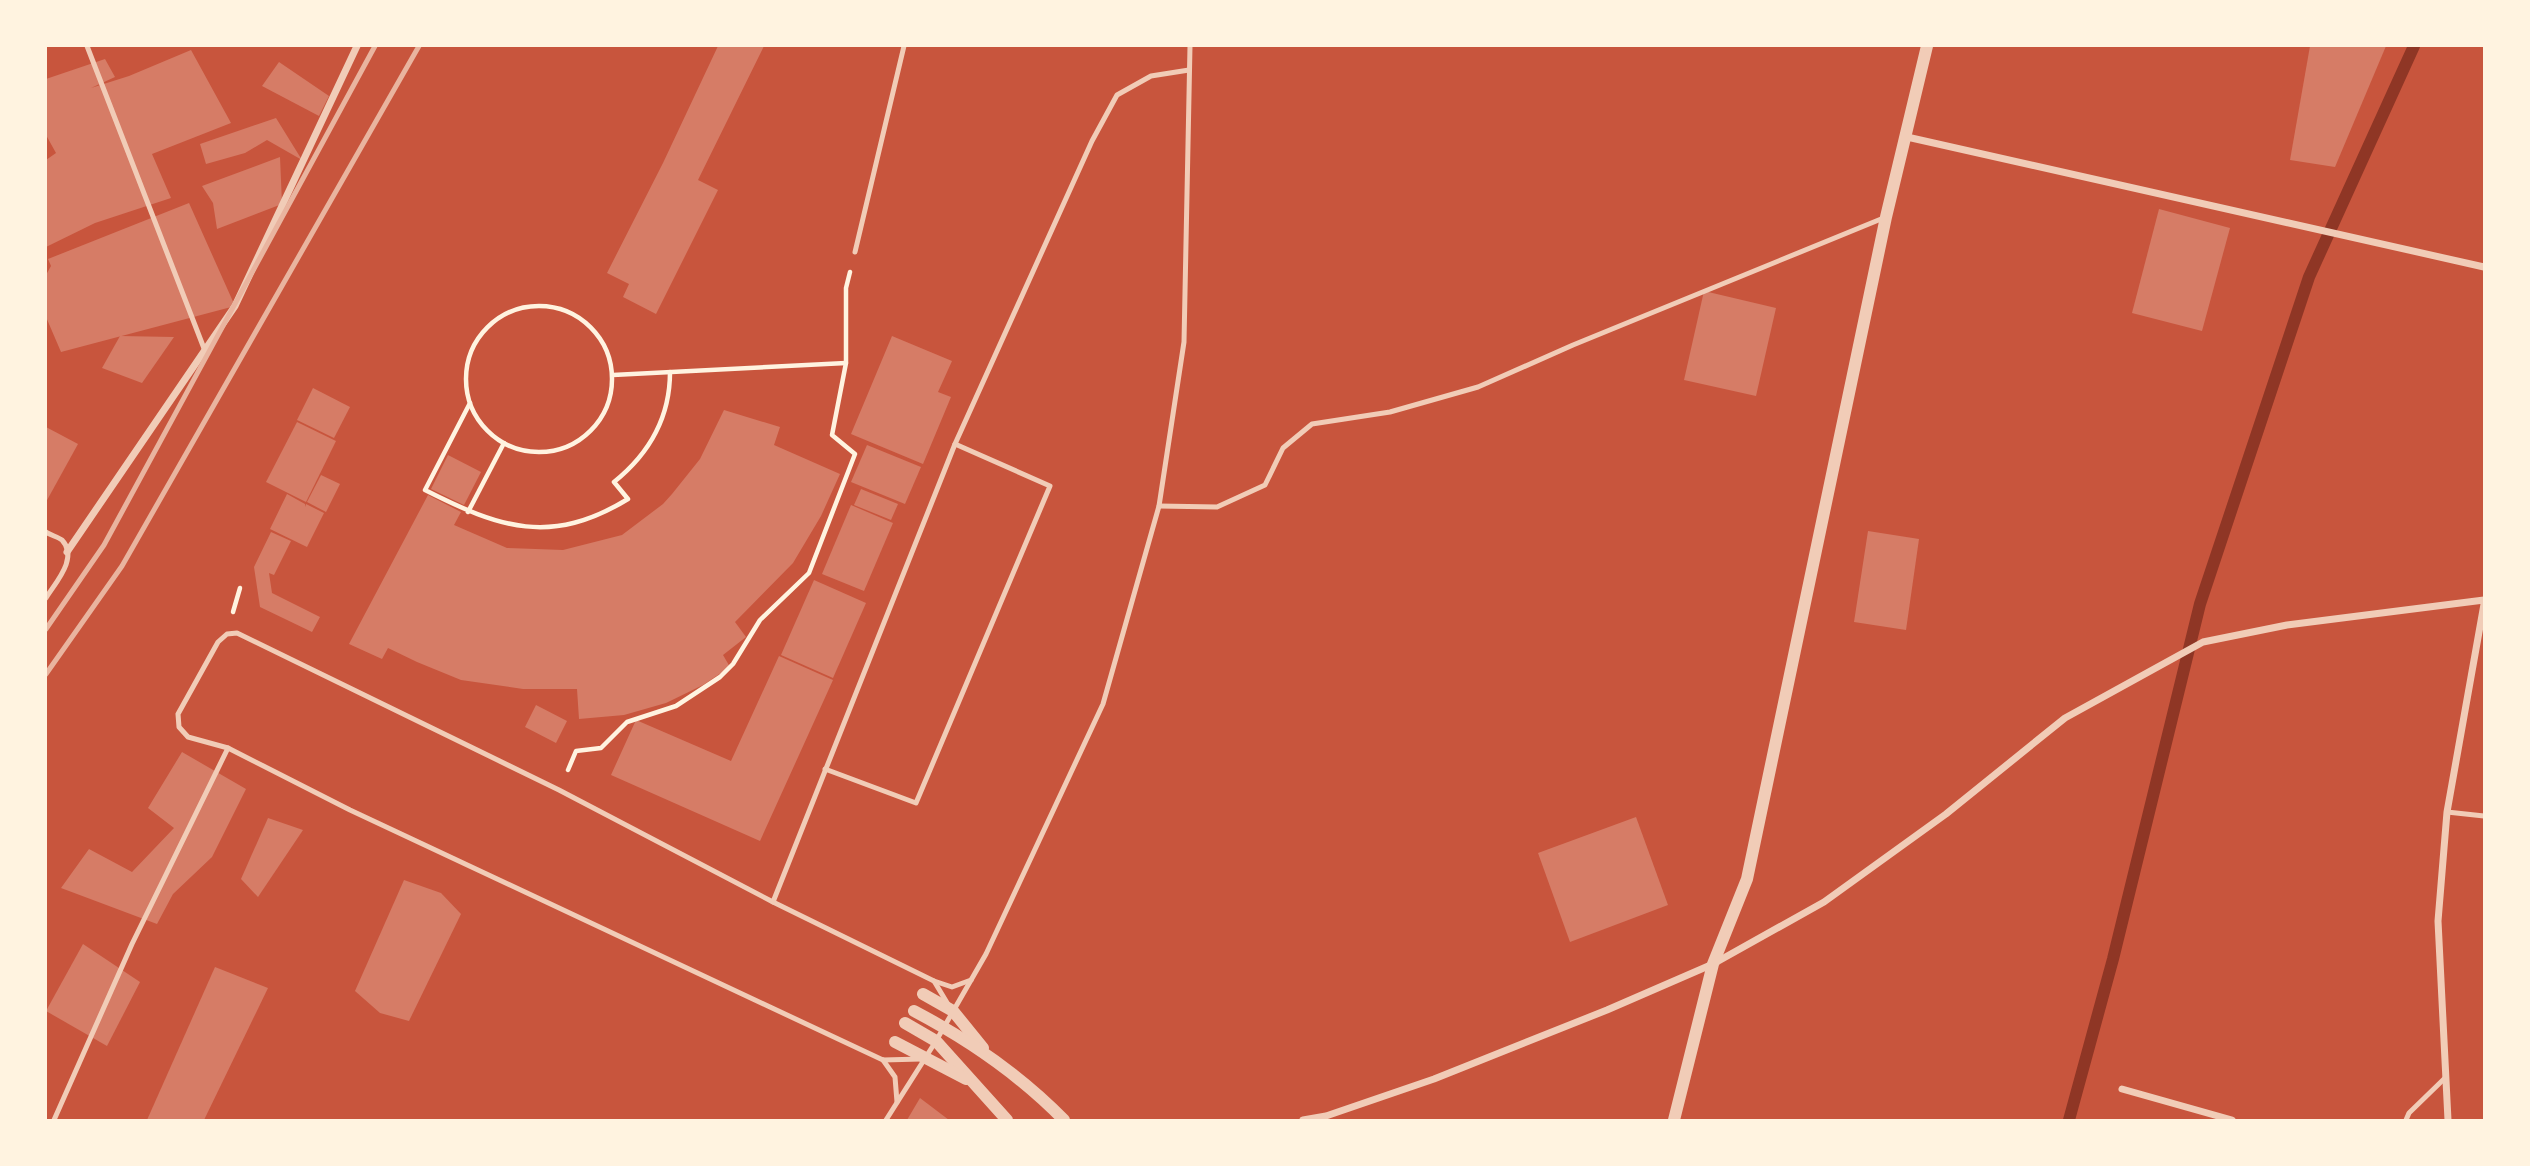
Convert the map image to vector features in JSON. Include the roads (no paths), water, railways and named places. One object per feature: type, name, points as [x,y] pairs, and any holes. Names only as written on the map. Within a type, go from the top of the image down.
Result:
[{"type":"street","points":[[67,552],[234,306],[357,46]]},
{"type":"street","points":[[1674,1121],[1713,964],[1747,879],[1886,217],[1927,46]]},
{"type":"street","points":[[1907,137],[2484,267]]},
{"type":"street","points":[[1303,1121],[1326,1116],[1434,1079],[1607,1010],[1713,964],[1824,902],[1946,814],[2065,718],[2203,642],[2287,625],[2484,602],[2447,812],[2438,921],[2448,1121]]},
{"type":"street","points":[[923,994],[953,1011],[992,1059]]},
{"type":"street","points":[[914,1012],[943,1027],[992,1059],[1045,1101],[1064,1121]]},
{"type":"street","points":[[905,1023],[936,1041],[1007,1121]]},
{"type":"street","points":[[895,1042],[971,1082]]},
{"type":"street","points":[[2122,1089],[2232,1121]]},
{"type":"lane","points":[[87,46],[205,351]]},
{"type":"lane","points":[[855,253],[904,46]]},
{"type":"lane","points":[[886,1121],[986,954],[1103,704],[1158,506],[1184,342],[1190,46]]},
{"type":"lane","points":[[773,902],[955,444],[1092,141],[1117,95],[1151,76],[1189,70]]},
{"type":"lane","points":[[1158,506],[1217,507],[1265,485],[1283,448],[1312,424],[1390,412],[1478,387],[1573,345],[1886,217]]},
{"type":"lane","points":[[825,769],[916,803],[1050,486],[955,444]]},
{"type":"lane","points":[[46,533],[61,540],[67,552],[68,564],[46,598]]},
{"type":"lane","points":[[923,1059],[883,1060],[350,810],[228,748],[188,737],[179,727],[178,714],[218,642],[227,634],[237,633],[559,789],[773,902],[934,981],[952,987],[971,980]]},
{"type":"lane","points":[[54,1121],[132,944],[228,748]]},
{"type":"lane","points":[[2447,812],[2484,816]]},
{"type":"lane","points":[[934,981],[953,1011]]},
{"type":"lane","points":[[883,1060],[895,1077],[897,1102]]},
{"type":"lane","points":[[2406,1121],[2409,1112],[2445,1078]]},
{"type":"waterway","points":[[2069,1120],[2113,959],[2200,604],[2309,277],[2414,46]]},
{"type":"railway","points":[[46,629],[104,545],[375,46]]},
{"type":"railway","points":[[46,674],[122,566],[419,46]]}]
